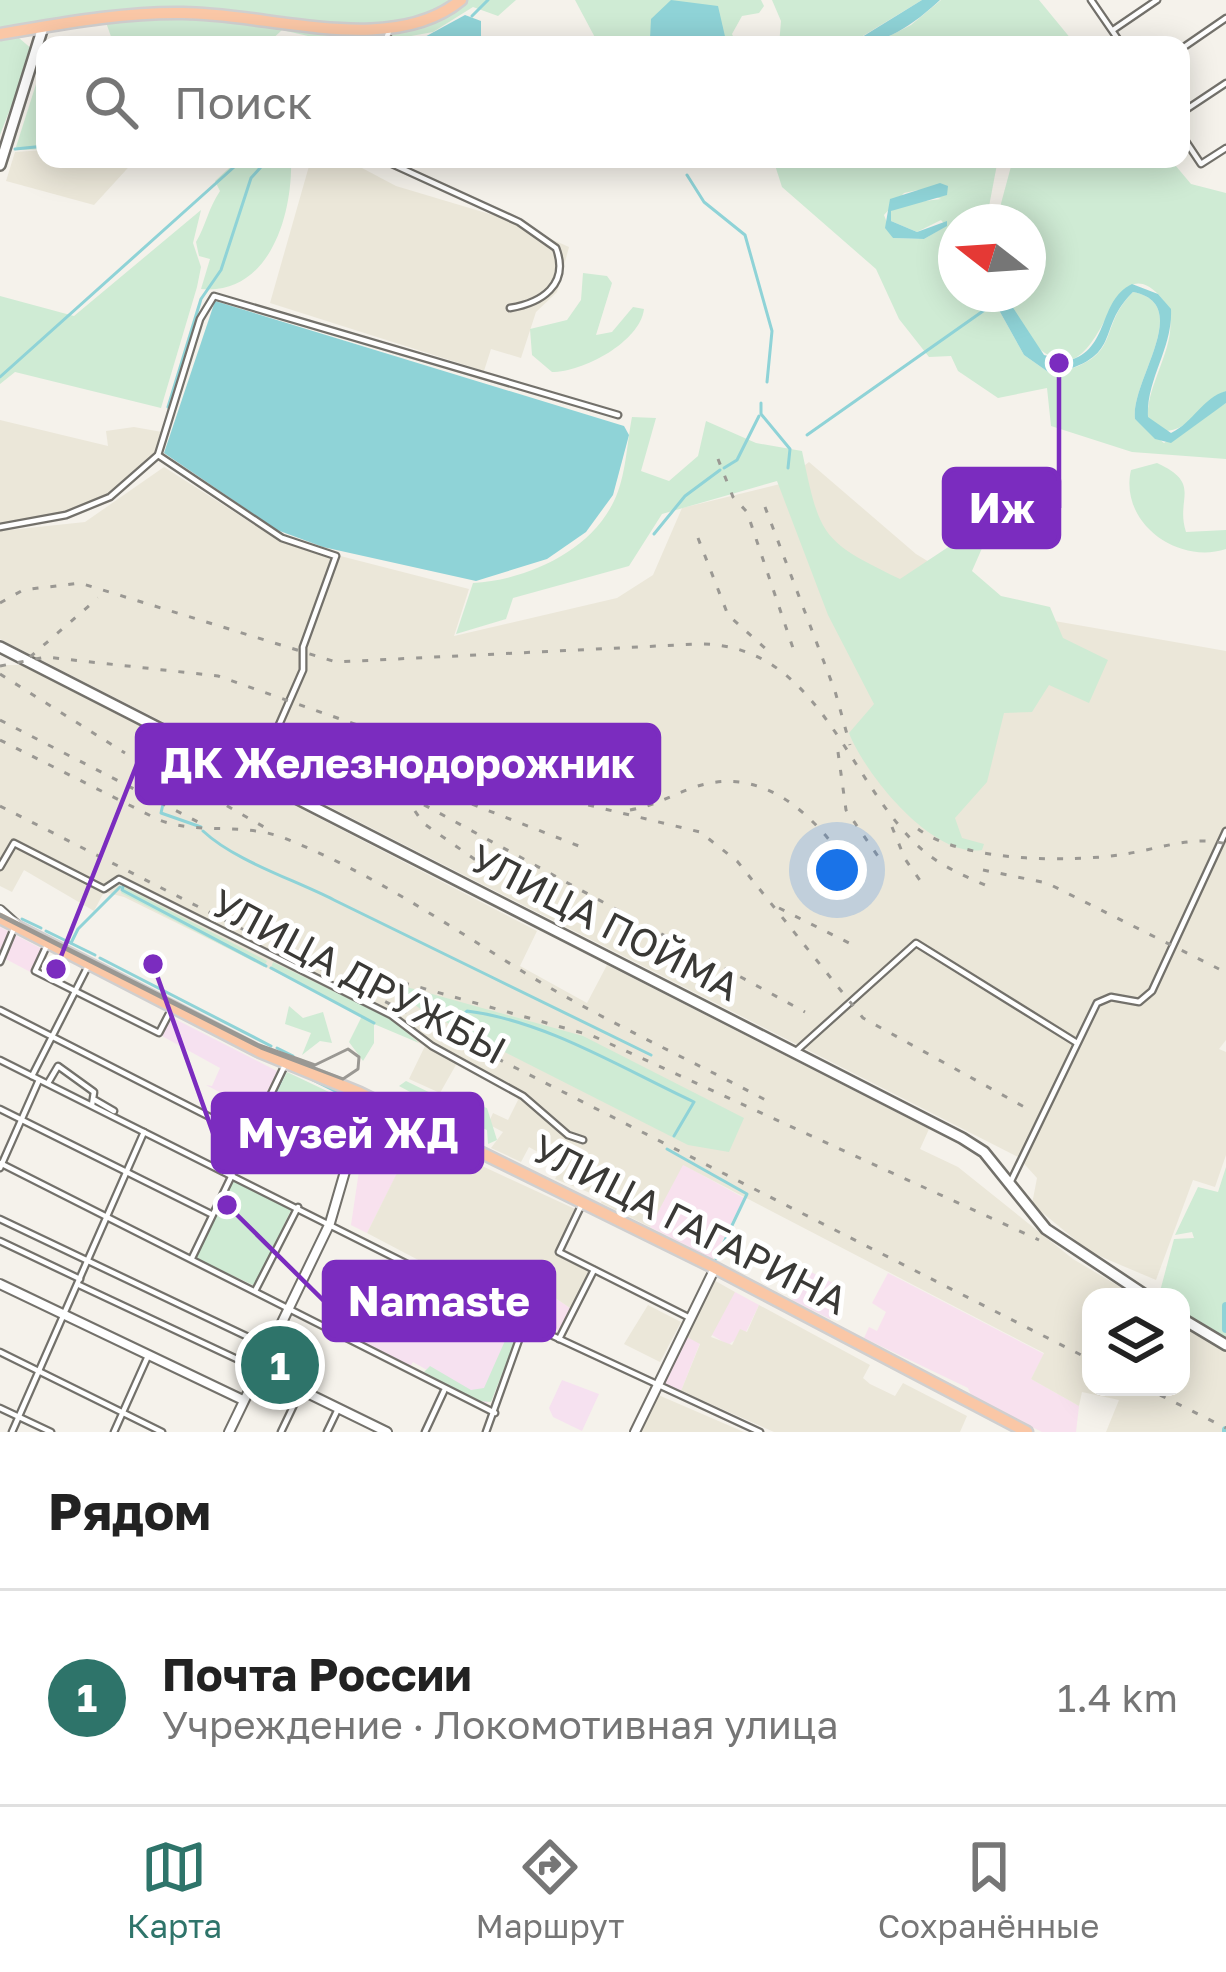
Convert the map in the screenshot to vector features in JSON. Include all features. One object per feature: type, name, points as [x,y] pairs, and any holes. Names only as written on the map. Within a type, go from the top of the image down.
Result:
[{"type":"main road","points":[[0,34],[187,13],[389,31],[424,23],[461,0]]},
{"type":"main road","points":[[40,36],[43,27]]},
{"type":"main road","points":[[0,165],[36,49]]},
{"type":"main road","name":"УЛИЦА ПОЙМА","points":[[0,646],[974,1145],[1046,1229],[1069,1249],[1133,1288]]},
{"type":"main road","name":"УЛИЦА ГАГАРИНА","points":[[0,914],[172,1007],[583,1202],[1028,1432]]},
{"type":"main road","points":[[1190,1324],[1226,1346]]},
{"type":"street","points":[[1091,0],[1116,36]]},
{"type":"street","points":[[1112,30],[1157,0]]},
{"type":"street","points":[[1190,43],[1226,19]]},
{"type":"street","points":[[387,36],[389,31]]},
{"type":"street","points":[[1190,107],[1226,83]]},
{"type":"street","points":[[1190,148],[1201,164],[1226,148]]},
{"type":"street","points":[[400,168],[550,240],[560,259],[549,294],[537,304],[510,308]]},
{"type":"street","points":[[0,527],[66,515],[110,497],[158,455],[200,319],[214,296],[618,415]]},
{"type":"street","points":[[158,455],[281,538],[336,556],[303,647],[303,670],[256,775]]},
{"type":"street","points":[[1010,1183],[1101,999],[1138,1002],[1153,991],[1226,831]]},
{"type":"street","name":"УЛИЦА ДРУЖБЫ","points":[[0,867],[14,843],[104,889],[119,878],[391,1015],[432,1046],[524,1096],[568,1135],[583,1140]]},
{"type":"street","points":[[0,962],[17,927]]},
{"type":"street","points":[[48,943],[34,970],[76,992],[159,1033],[172,1007]]},
{"type":"street","points":[[795,1052],[916,943],[1077,1043]]},
{"type":"street","points":[[89,964],[0,1165],[495,1413]]},
{"type":"street","points":[[0,1010],[250,1138]]},
{"type":"street","points":[[0,1060],[114,1111]]},
{"type":"street","points":[[192,1258],[287,1061]]},
{"type":"street","points":[[48,1083],[58,1066],[74,1073],[74,1082],[94,1092],[93,1103]]},
{"type":"street","points":[[229,1432],[330,1223],[367,1096]]},
{"type":"street","points":[[93,1103],[525,1323],[760,1432]]},
{"type":"street","points":[[0,1109],[211,1214]]},
{"type":"street","points":[[12,1432],[145,1132]]},
{"type":"street","points":[[583,1202],[559,1252],[690,1318]]},
{"type":"street","points":[[255,1291],[298,1207]]},
{"type":"street","points":[[0,1219],[268,1347]]},
{"type":"street","points":[[0,1241],[366,1427],[387,1432]]},
{"type":"street","points":[[635,1432],[715,1268]]},
{"type":"street","points":[[559,1339],[594,1270]]},
{"type":"street","points":[[0,1284],[244,1400]]},
{"type":"street","points":[[486,1432],[525,1323]]},
{"type":"street","points":[[0,1352],[162,1432]]},
{"type":"street","points":[[114,1432],[148,1356]]},
{"type":"street","points":[[281,1432],[301,1390]]},
{"type":"street","points":[[425,1432],[444,1391]]},
{"type":"street","points":[[0,1408],[51,1432]]},
{"type":"street","points":[[327,1432],[338,1409]]},
{"type":"shaded area","points":[[36,151],[36,168],[128,168],[94,205],[6,181],[15,152]]},
{"type":"shaded area","points":[[308,168],[362,168],[396,186],[503,218],[569,247],[557,292],[536,312],[521,358],[491,349],[484,371],[270,303]]},
{"type":"shaded area","points":[[0,420],[108,446],[106,431],[134,427],[162,432],[155,454],[109,495],[74,510],[0,524]]},
{"type":"shaded area","points":[[809,462],[916,554],[1015,614],[1226,651],[1226,1040],[1219,1049],[1226,1052],[1226,1155],[1215,1187],[1193,1180],[1156,1280],[1090,1252],[1032,1204],[1037,1178],[1018,1157],[0,639],[0,531],[85,522],[164,467],[278,540],[469,589],[454,636],[617,598],[653,575],[682,508],[780,484]]},
{"type":"shaded area","points":[[0,665],[23,665],[537,931],[520,966],[587,1003],[607,965],[929,1129],[920,1149],[958,1167],[1073,1259],[1122,1288],[1082,1288],[1079,1406],[1031,1379],[1044,1353],[683,1165],[650,1227],[601,1203],[603,1198],[555,1179],[562,1166],[529,1147],[521,1162],[491,1148],[503,1132],[488,1124],[493,1113],[508,1120],[518,1100],[514,1093],[457,1063],[440,1093],[409,1079],[425,1046],[124,897],[104,892],[94,911],[24,870],[12,892],[0,886]]},
{"type":"shaded area","points":[[0,927],[48,952],[36,975],[0,956]]},
{"type":"shaded area","points":[[171,1017],[279,1072],[257,1112],[206,1085],[212,1086],[220,1068],[162,1036]]},
{"type":"shaded area","points":[[368,1110],[417,1134],[367,1233],[351,1225]]},
{"type":"shaded area","points":[[452,1152],[575,1209],[554,1254],[589,1272],[570,1308],[535,1284],[519,1313],[367,1233],[403,1161],[422,1171],[426,1163],[442,1171]]},
{"type":"shaded area","points":[[682,1164],[744,1198],[713,1259],[650,1227]]},
{"type":"shaded area","points":[[809,1271],[845,1289],[830,1319],[792,1300]]},
{"type":"shaded area","points":[[401,1273],[514,1326],[487,1404],[413,1362],[410,1367],[358,1341]]},
{"type":"shaded area","points":[[888,1273],[1044,1354],[1031,1379],[1079,1406],[1076,1432],[1042,1432],[972,1397],[968,1388],[864,1338],[869,1327],[877,1331],[886,1312],[872,1303]]},
{"type":"shaded area","points":[[712,1279],[735,1292],[711,1337],[732,1345],[740,1329],[747,1332],[759,1305],[870,1365],[863,1378],[870,1384],[895,1396],[903,1383],[967,1416],[960,1432],[774,1432],[681,1391],[700,1344],[685,1336]]},
{"type":"shaded area","points":[[535,1284],[570,1308],[559,1331],[519,1313]]},
{"type":"shaded area","points":[[735,1292],[759,1305],[746,1332],[728,1345],[709,1333]]},
{"type":"shaded area","points":[[648,1305],[681,1322],[660,1362],[624,1344]]},
{"type":"shaded area","points":[[1190,1330],[1226,1352],[1226,1432],[1106,1432],[1119,1400],[1100,1396],[1190,1396]]},
{"type":"shaded area","points":[[685,1336],[700,1343],[681,1391],[663,1383]]},
{"type":"shaded area","points":[[562,1380],[599,1394],[582,1431],[553,1417],[549,1408]]},
{"type":"shaded area","points":[[656,1394],[744,1432],[639,1432]]},
{"type":"green space","points":[[0,0],[516,0],[498,16],[473,7],[433,32],[411,36],[308,36],[282,30],[276,36],[111,36],[103,14],[0,30]]},
{"type":"green space","points":[[575,0],[761,0],[764,6],[759,13],[742,16],[733,36],[594,36]]},
{"type":"green space","points":[[772,0],[922,0],[863,36],[780,36],[781,21]]},
{"type":"green space","points":[[941,0],[1039,0],[1069,36],[890,36]]},
{"type":"green space","points":[[19,38],[33,50],[0,135],[0,40]]},
{"type":"green space","points":[[36,84],[36,149],[16,147]]},
{"type":"green space","points":[[229,168],[291,168],[281,227],[260,266],[244,280],[224,288],[201,289],[210,259],[199,256],[196,242],[220,191],[215,181]]},
{"type":"green space","points":[[776,168],[996,168],[989,204],[938,204],[938,222],[917,232],[891,221],[891,211],[901,204],[941,199],[918,190],[904,193],[884,215],[893,238],[924,239],[938,231],[938,312],[1000,312],[1024,355],[1051,374],[1090,360],[1100,351],[1133,292],[1151,299],[1159,312],[1160,327],[1135,419],[1164,443],[1226,403],[1226,459],[1132,452],[1051,426],[1047,388],[998,398],[958,371],[951,356],[929,357],[899,319],[876,269],[782,187]]},
{"type":"green space","points":[[1011,168],[1178,168],[1191,184],[1226,193],[1226,391],[1181,427],[1162,431],[1148,418],[1169,337],[1167,307],[1157,293],[1143,284],[1131,285],[1093,341],[1068,361],[1036,346],[1011,312],[1046,312],[1046,204],[1001,204]]},
{"type":"green space","points":[[201,210],[193,243],[201,267],[197,287],[161,408],[15,372],[0,384],[0,296],[74,316]]},
{"type":"green space","points":[[583,273],[607,276],[612,283],[596,335],[612,332],[633,307],[644,309],[632,333],[608,353],[579,367],[552,372],[532,355],[530,329],[567,320],[581,300]]},
{"type":"green space","points":[[632,417],[656,418],[641,471],[669,481],[698,456],[706,421],[756,443],[802,451],[814,502],[828,533],[854,555],[900,579],[1054,477],[1061,485],[983,546],[972,571],[1001,596],[1050,607],[1063,638],[1108,660],[1089,703],[1049,685],[1032,712],[1004,713],[987,782],[955,818],[962,838],[984,844],[982,850],[942,841],[922,827],[885,790],[857,750],[849,733],[874,704],[828,615],[777,481],[662,514],[629,566],[513,598],[506,619],[456,634],[473,583],[514,576],[554,560],[573,549],[603,519],[621,481]]},
{"type":"green space","points":[[1157,463],[1183,485],[1186,532],[1226,530],[1226,549],[1189,551],[1171,545],[1143,522],[1134,507],[1131,470]]},
{"type":"green space","points":[[124,887],[267,961],[264,967],[121,893]]},
{"type":"green space","points":[[273,962],[391,1019],[419,1043],[374,1024],[374,1043],[363,1061],[349,1042],[362,1016],[271,968]]},
{"type":"green space","points":[[378,979],[583,1036],[744,1118],[729,1152],[688,1145],[422,1010]]},
{"type":"green space","points":[[289,1006],[303,1018],[323,1012],[332,1043],[320,1041],[302,1055],[311,1033],[285,1024]]},
{"type":"green space","points":[[287,1072],[350,1102],[346,1126],[293,1093],[274,1099]]},
{"type":"green space","points":[[406,1081],[443,1099],[443,1111],[463,1100],[487,1108],[497,1140],[488,1144],[487,1130],[451,1115],[442,1125],[441,1115],[428,1122],[415,1116],[414,1094],[399,1086]]},
{"type":"green space","points":[[1226,1167],[1226,1339],[1190,1317],[1190,1288],[1161,1288],[1174,1239],[1194,1238],[1192,1232],[1175,1235],[1198,1187],[1218,1192]]},
{"type":"green space","points":[[229,1179],[291,1210],[255,1286],[195,1258]]},
{"type":"green space","points":[[505,1318],[519,1331],[491,1402],[477,1401],[424,1372],[430,1366],[471,1390],[484,1388],[508,1334],[500,1321]]},
{"type":"water","points":[[671,0],[718,6],[725,36],[650,36],[651,19]]},
{"type":"water","points":[[922,0],[940,0],[898,32],[864,36]]},
{"type":"water","points":[[465,15],[481,21],[481,36],[426,36]]},
{"type":"water","points":[[940,183],[948,186],[947,195],[891,211],[891,221],[917,232],[938,224],[938,231],[924,239],[893,238],[885,228],[890,199]]},
{"type":"water","points":[[1132,284],[1158,294],[1171,309],[1148,417],[1171,433],[1226,391],[1226,403],[1171,443],[1155,439],[1135,419],[1160,327],[1159,312],[1151,299],[1133,292],[1114,318],[1100,351],[1051,374],[1024,355],[1000,312],[1016,312],[1044,355],[1068,361],[1091,346],[1121,292]]},
{"type":"water","points":[[215,301],[624,426],[629,435],[613,495],[586,532],[547,559],[476,581],[323,547],[277,530],[164,453]]},
{"type":"waterway","points":[[472,16],[488,0]]},
{"type":"waterway","points":[[15,149],[36,147]]},
{"type":"waterway","points":[[0,377],[233,168]]},
{"type":"waterway","points":[[168,407],[201,299],[221,270],[251,178],[260,168]]},
{"type":"waterway","points":[[687,175],[704,202],[745,235],[772,331],[767,382]]},
{"type":"waterway","points":[[807,435],[982,312]]},
{"type":"waterway","points":[[761,403],[761,414],[790,449],[788,468]]},
{"type":"waterway","points":[[724,468],[737,460],[759,416]]},
{"type":"waterway","points":[[654,534],[685,496],[720,470]]},
{"type":"waterway","points":[[172,780],[186,749]]},
{"type":"waterway","points":[[165,799],[171,783]]},
{"type":"waterway","points":[[163,804],[161,813],[201,827]]},
{"type":"waterway","points":[[203,831],[248,860],[651,1055]]},
{"type":"waterway","points":[[124,883],[122,890],[266,966]]},
{"type":"waterway","points":[[71,943],[78,929],[120,887]]},
{"type":"waterway","points":[[22,919],[41,928]]},
{"type":"waterway","points":[[46,931],[95,955]]},
{"type":"waterway","points":[[100,958],[271,1046]]},
{"type":"waterway","points":[[271,968],[374,1023]]},
{"type":"waterway","points":[[422,1004],[457,1022],[467,1011],[526,1025],[694,1102],[674,1136]]},
{"type":"waterway","points":[[277,1048],[293,1056]]},
{"type":"waterway","points":[[273,1098],[287,1067]]},
{"type":"waterway","points":[[313,1080],[353,1100]]},
{"type":"waterway","points":[[667,1149],[747,1194],[716,1259]]},
{"type":"waterway","points":[[1226,1306],[1226,1329]]},
{"type":"tram line","points":[[0,914],[259,1045],[315,1065],[348,1049],[359,1057],[358,1069],[343,1079],[261,1048],[0,916]]},
{"type":"railway","points":[[718,459],[733,497],[747,512],[796,657]]},
{"type":"railway","points":[[765,507],[835,691],[850,745]]},
{"type":"railway","points":[[698,538],[728,615],[767,650]]},
{"type":"railway","points":[[0,603],[23,590],[80,583],[336,662],[698,644],[738,649],[772,665],[800,688],[914,842],[951,869],[994,889]]},
{"type":"railway","points":[[30,657],[98,598]]},
{"type":"railway","points":[[0,666],[46,657],[218,676],[576,802],[700,832],[737,861],[863,1018],[1028,1109]]},
{"type":"railway","points":[[0,674],[125,753]]},
{"type":"railway","points":[[0,720],[200,823]]},
{"type":"railway","points":[[347,728],[378,756],[423,823],[490,870]]},
{"type":"railway","points":[[0,740],[159,820],[268,833],[349,867],[560,993],[773,1104]]},
{"type":"railway","points":[[838,752],[846,810],[884,865]]},
{"type":"railway","points":[[386,767],[417,801],[805,1012]]},
{"type":"railway","points":[[405,778],[584,848]]},
{"type":"railway","points":[[180,779],[264,827]]},
{"type":"railway","points":[[630,810],[713,783],[752,785],[787,800],[831,842]]},
{"type":"railway","points":[[0,806],[1082,1355]]},
{"type":"railway","points":[[892,827],[905,859],[926,889]]},
{"type":"railway","points":[[918,829],[962,848],[1047,859],[1102,857],[1189,842],[1226,844]]},
{"type":"railway","points":[[983,870],[1047,883],[1219,969]]},
{"type":"railway","points":[[779,908],[851,944]]},
{"type":"railway","points":[[351,968],[593,1036],[1039,1240]]},
{"type":"railway","points":[[1162,1396],[1226,1428]]},
{"type":"place","name":"Иж","points":[[1059,363]]},
{"type":"place","name":"Музей ЖД","points":[[153,964]]},
{"type":"place","name":"ДК Железнодорожник","points":[[56,969]]},
{"type":"place","name":"Namaste","points":[[227,1205]]},
{"type":"place","name":"Почта России","points":[[280,1365]]}]
